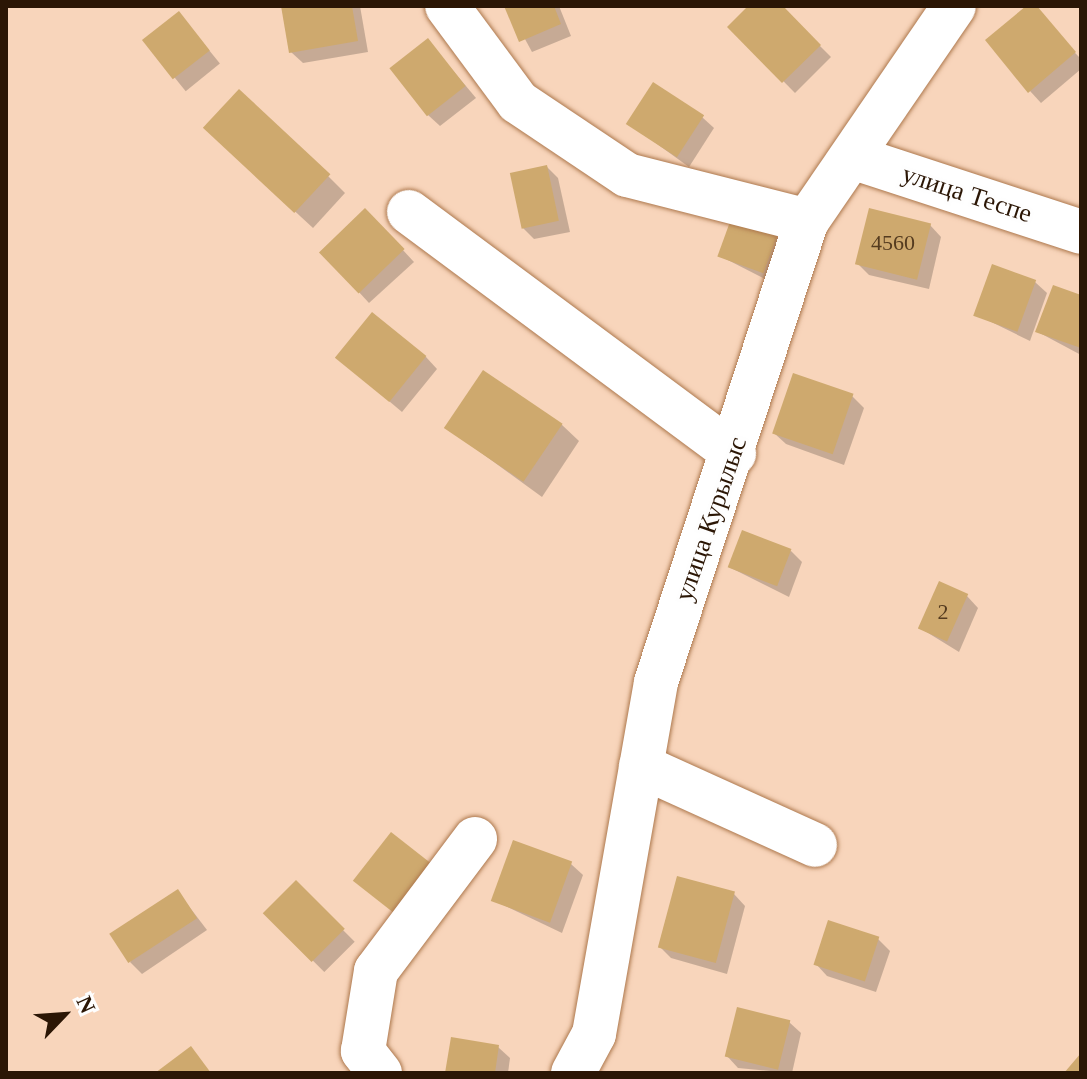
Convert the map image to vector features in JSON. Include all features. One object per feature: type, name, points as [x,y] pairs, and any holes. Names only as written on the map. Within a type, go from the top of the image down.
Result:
[{"type":"street","points":[[447,6],[518,102],[627,175],[807,221]]},
{"type":"street","name":"улица Курылыс","points":[[573,1073],[594,1034],[656,682],[734,453],[807,221],[954,6]]},
{"type":"street","name":"улица Теспе","points":[[852,157],[1081,232]]},
{"type":"street","points":[[409,212],[734,453]]},
{"type":"street","points":[[641,766],[815,845]]},
{"type":"street","points":[[380,1073],[363,1051],[376,971],[475,839]]},
{"type":"building","points":[[281,6],[352,6],[358,41],[289,53]]},
{"type":"building","points":[[504,6],[554,6],[561,24],[519,42]]},
{"type":"building","points":[[748,6],[783,6],[821,45],[782,83],[727,27]]},
{"type":"building","points":[[1026,6],[1037,6],[1076,52],[1028,93],[985,40]]},
{"type":"building","points":[[179,11],[210,50],[173,79],[142,40]]},
{"type":"building","points":[[428,38],[466,86],[427,116],[389,68]]},
{"type":"building","points":[[653,82],[704,115],[677,157],[626,124]]},
{"type":"building","points":[[239,89],[330,174],[294,213],[203,128]]},
{"type":"building","points":[[547,165],[559,221],[522,229],[510,173]]},
{"type":"building","points":[[365,208],[405,249],[359,293],[319,252]]},
{"type":"building","points":[[869,208],[931,223],[917,280],[855,264]]},
{"type":"building","points":[[731,219],[777,236],[763,273],[717,257]]},
{"type":"building","points":[[992,264],[1036,280],[1017,332],[973,316]]},
{"type":"building","points":[[1053,285],[1081,295],[1081,348],[1035,332]]},
{"type":"building","points":[[372,312],[426,356],[389,402],[335,358]]},
{"type":"building","points":[[483,370],[563,424],[523,482],[444,428]]},
{"type":"building","points":[[793,373],[854,394],[833,454],[772,434]]},
{"type":"building","points":[[742,530],[791,549],[777,586],[728,567]]},
{"type":"building","points":[[939,581],[968,594],[947,642],[918,629]]},
{"type":"building","points":[[391,832],[433,865],[395,913],[353,881]]},
{"type":"building","points":[[513,840],[572,862],[550,923],[491,901]]},
{"type":"building","points":[[677,876],[735,892],[716,963],[658,947]]},
{"type":"building","points":[[296,880],[345,929],[312,962],[263,913]]},
{"type":"building","points":[[178,889],[197,918],[128,963],[109,934]]},
{"type":"building","points":[[828,920],[879,937],[865,981],[813,965]]},
{"type":"building","points":[[737,1007],[790,1020],[778,1070],[725,1056]]},
{"type":"building","points":[[451,1037],[499,1045],[495,1073],[445,1073]]},
{"type":"building","points":[[191,1046],[211,1073],[155,1073]]},
{"type":"building","points":[[1081,1053],[1081,1073],[1064,1073]]}]
